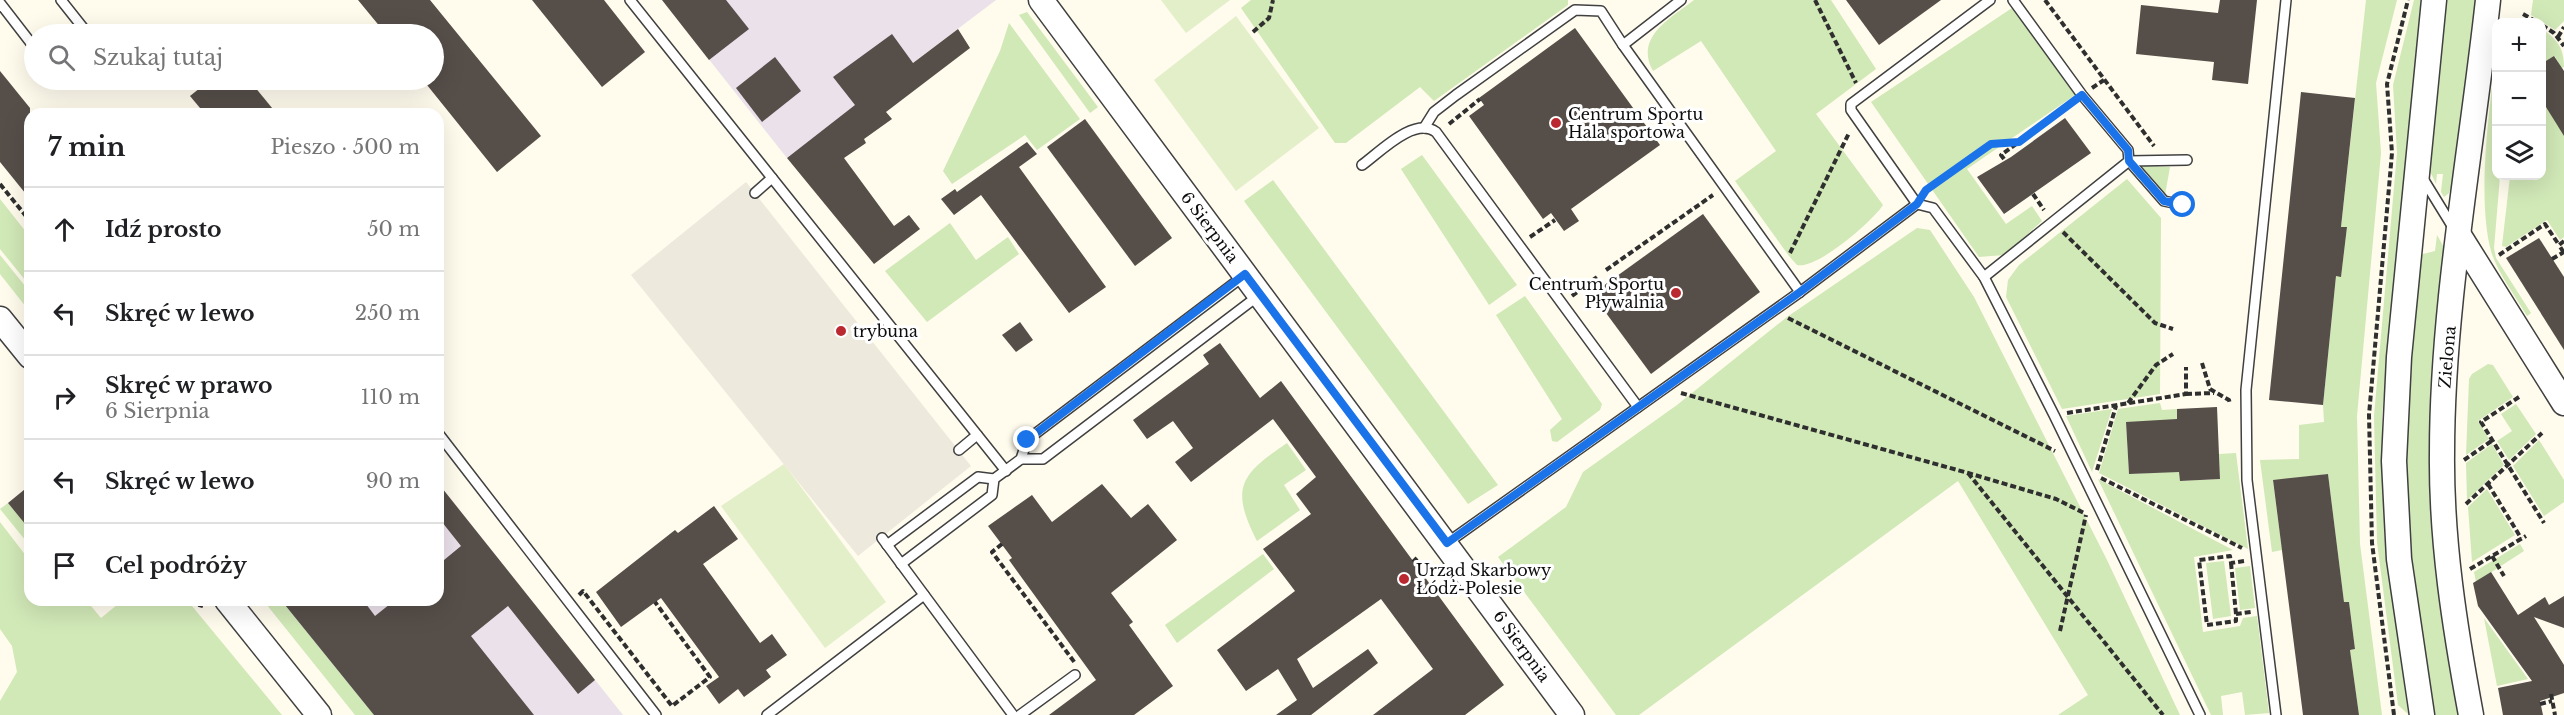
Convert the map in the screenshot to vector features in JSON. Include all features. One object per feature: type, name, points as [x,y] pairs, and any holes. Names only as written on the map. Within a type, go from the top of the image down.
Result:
[{"type":"street","name":"6 Sierpnia","points":[[1041,0],[1447,543],[1572,715]]},
{"type":"street","points":[[2422,715],[2399,559],[2394,461],[2399,357],[2434,0]]},
{"type":"street","name":"Zielona","points":[[2471,715],[2450,582],[2442,491],[2445,373],[2488,0]]},
{"type":"street","points":[[2460,237],[2564,403]]},
{"type":"street","points":[[0,319],[24,349]]},
{"type":"street","points":[[232,606],[319,715]]},
{"type":"lane","points":[[62,0],[80,24]]},
{"type":"lane","points":[[630,0],[1006,471]]},
{"type":"lane","points":[[1623,45],[1680,0]]},
{"type":"lane","points":[[1989,0],[1850,107],[1917,204],[1933,208],[1984,277],[2200,715]]},
{"type":"lane","points":[[2013,0],[2082,95],[2128,150],[2129,161],[2164,201],[2183,205]]},
{"type":"lane","points":[[2276,715],[2247,480],[2246,390],[2286,0]]},
{"type":"lane","points":[[0,3],[24,34]]},
{"type":"lane","points":[[1424,128],[1434,112],[1575,10],[1601,11],[1800,292]]},
{"type":"lane","points":[[1362,165],[1409,132],[1424,128],[1433,129],[1441,136],[1638,407]]},
{"type":"lane","points":[[1984,277],[2129,161],[2187,160]]},
{"type":"lane","points":[[2417,166],[2460,237]]},
{"type":"lane","points":[[755,193],[772,178]]},
{"type":"lane","points":[[1447,543],[1800,292],[1917,204]]},
{"type":"lane","points":[[1013,715],[884,541],[978,477],[994,479],[1006,471],[1021,459],[1027,440],[1245,274]]},
{"type":"lane","points":[[1021,459],[1043,459],[1260,294]]},
{"type":"lane","points":[[958,450],[977,435]]},
{"type":"lane","points":[[444,441],[656,715]]},
{"type":"lane","points":[[901,564],[992,495],[994,479]]},
{"type":"lane","points":[[767,715],[924,595]]},
{"type":"lane","points":[[1020,715],[1075,675]]},
{"type":"path","points":[[1253,32],[1269,18],[1273,0]]},
{"type":"path","points":[[1815,0],[1862,96]]},
{"type":"path","points":[[2045,0],[2163,159]]},
{"type":"path","points":[[2523,14],[2530,18]]},
{"type":"path","points":[[2558,37],[2564,27]]},
{"type":"path","points":[[2546,29],[2558,37],[2564,46]]},
{"type":"path","points":[[2004,159],[2001,155],[2104,80]]},
{"type":"path","points":[[1455,135],[1448,125],[1480,99]]},
{"type":"path","points":[[1785,271],[1788,256],[1857,119]]},
{"type":"path","points":[[1917,204],[1926,190],[1991,144],[2019,142]]},
{"type":"path","points":[[0,184],[24,214]]},
{"type":"path","points":[[1606,270],[1726,186]]},
{"type":"path","points":[[2033,195],[2053,222],[2155,323],[2173,329]]},
{"type":"path","points":[[1524,229],[1531,238],[1556,220]]},
{"type":"path","points":[[2499,255],[2545,224],[2564,252],[2552,259]]},
{"type":"path","points":[[2559,245],[2564,241]]},
{"type":"path","points":[[1562,303],[1597,277]]},
{"type":"path","points":[[1783,314],[2061,454],[2056,445]]},
{"type":"path","points":[[2128,404],[2156,364],[2173,354]]},
{"type":"path","points":[[2202,363],[2210,389],[2229,400]]},
{"type":"path","points":[[2186,367],[2186,394]]},
{"type":"path","points":[[1674,391],[2056,499],[2087,511],[2092,519]]},
{"type":"path","points":[[2054,415],[2186,394],[2214,393]]},
{"type":"path","points":[[2519,397],[2481,422],[2544,523]]},
{"type":"path","points":[[2464,507],[2542,433]]},
{"type":"path","points":[[2463,461],[2493,440]]},
{"type":"path","points":[[1968,473],[2163,715]]},
{"type":"path","points":[[2095,475],[2257,557]]},
{"type":"path","points":[[2469,570],[2524,537],[2488,484]]},
{"type":"path","points":[[1002,544],[992,552],[1075,662],[1075,675]]},
{"type":"path","points":[[2230,556],[2231,564],[2236,621],[2207,626],[2199,560],[2230,556]]},
{"type":"path","points":[[2492,556],[2504,576]]},
{"type":"path","points":[[2231,564],[2257,557]]},
{"type":"path","points":[[1413,562],[1418,558]]},
{"type":"path","points":[[568,602],[583,591],[672,706],[710,677],[655,602]]},
{"type":"path","points":[[2236,614],[2263,610]]},
{"type":"path","points":[[2551,694],[2555,715]]},
{"type":"path","points":[[2540,704],[2552,701]]},
{"type":"shaded area","points":[[662,0],[996,0],[787,158]]},
{"type":"shaded area","points":[[746,182],[971,466],[858,556],[631,275]]},
{"type":"shaded area","points":[[444,491],[623,715],[356,715],[268,606],[444,606]]},
{"type":"green space","points":[[1161,0],[1230,0],[1186,33]]},
{"type":"green space","points":[[1251,0],[1568,0],[1568,5],[1434,101],[1420,87],[1346,143],[1335,143],[1241,8]]},
{"type":"green space","points":[[1694,0],[1831,0],[1876,69],[1816,114],[1883,205],[1856,233],[1830,253],[1806,265],[1797,265],[1789,256],[1735,181],[1776,151],[1701,41],[1653,71],[1648,59],[1648,48],[1652,38],[1666,21]]},
{"type":"green space","points":[[2366,0],[2397,0],[2376,83],[2381,153],[2357,416],[2360,544],[2382,715],[2359,715],[2350,650],[2355,649],[2349,602],[2344,602],[2328,474],[2273,481],[2282,550],[2272,552],[2260,460],[2299,459],[2299,425],[2324,422],[2323,405],[2336,276],[2341,276],[2347,228],[2341,227]]},
{"type":"green space","points":[[2414,0],[2421,0],[2382,416],[2385,542],[2408,714],[2398,705],[2377,542],[2374,416],[2397,153],[2393,85]]},
{"type":"green space","points":[[2446,0],[2477,0],[2454,180],[2449,193],[2444,197],[2441,192],[2443,174],[2437,174],[2436,184],[2429,169]]},
{"type":"green space","points":[[2533,0],[2564,0],[2564,21],[2555,30],[2546,24],[2546,18],[2536,18],[2531,15]]},
{"type":"green space","points":[[2012,8],[2075,95],[1967,169],[2006,224],[2032,206],[2042,221],[2004,255],[1979,257],[1871,102]]},
{"type":"green space","points":[[1027,12],[1098,107],[1090,113],[1019,15]]},
{"type":"green space","points":[[1236,16],[1319,128],[1236,191],[1154,80]]},
{"type":"green space","points":[[1009,23],[1080,119],[1037,150],[1025,135],[952,184],[943,171],[1000,51]]},
{"type":"green space","points":[[2546,32],[2559,45],[2563,54],[2564,67],[2561,68],[2555,56],[2546,62]]},
{"type":"green space","points":[[2492,88],[2492,180],[2500,180],[2494,248],[2496,258],[2531,313],[2527,316],[2498,268],[2491,251],[2487,230],[2485,181]]},
{"type":"green space","points":[[2546,106],[2564,136],[2564,237],[2560,240],[2547,220],[2506,247],[2502,246],[2510,180],[2546,180]]},
{"type":"green space","points":[[1422,155],[1517,285],[1489,305],[1401,169]]},
{"type":"green space","points":[[2143,166],[2170,167],[2165,195],[2142,170]]},
{"type":"green space","points":[[2127,179],[2161,218],[2160,394],[2062,409],[2006,297],[2008,280],[2019,265]]},
{"type":"green space","points":[[1273,180],[1498,485],[1468,504],[1244,201]]},
{"type":"green space","points":[[0,199],[24,229],[24,279],[0,249]]},
{"type":"green space","points":[[950,223],[976,260],[1008,237],[1019,254],[927,322],[885,271]]},
{"type":"green space","points":[[1917,228],[1930,230],[1974,297],[2107,560],[2180,715],[2058,715],[2088,695],[1958,481],[1639,715],[1616,715],[1498,557],[1566,507],[1583,472],[1677,405],[1787,317]]},
{"type":"green space","points":[[2437,235],[2446,251],[2432,388],[2429,458],[2431,503],[2460,715],[2434,715],[2415,602],[2406,488],[2407,412],[2419,258],[2423,254],[2435,251]]},
{"type":"green space","points":[[0,255],[24,285],[24,304],[0,274]]},
{"type":"green space","points":[[1525,296],[1602,404],[1600,410],[1557,442],[1552,441],[1550,430],[1562,419],[1496,315]]},
{"type":"green space","points":[[2488,364],[2493,365],[2513,397],[2478,421],[2489,439],[2466,455],[2469,379],[2472,374]]},
{"type":"green space","points":[[2160,403],[2162,410],[2177,409],[2178,437],[2126,422],[2129,474],[2166,472],[2179,455],[2180,481],[2220,479],[2219,454],[2236,453],[2248,549],[2099,473],[2118,409]]},
{"type":"green space","points":[[2516,404],[2536,434],[2509,460],[2497,441],[2512,431],[2501,414]]},
{"type":"green space","points":[[2112,409],[2092,472],[2066,416]]},
{"type":"green space","points":[[2539,440],[2564,480],[2564,502],[2544,516],[2513,466]]},
{"type":"green space","points":[[1287,443],[1306,470],[1284,485],[1300,510],[1257,541],[1244,508],[1242,495],[1244,484],[1259,464]]},
{"type":"green space","points":[[2492,444],[2504,465],[2467,500],[2466,463]]},
{"type":"green space","points":[[784,464],[886,602],[825,648],[721,506]]},
{"type":"green space","points":[[2098,479],[2233,550],[2194,557],[2203,632],[2240,626],[2243,618],[2257,616],[2269,713],[2245,715],[2242,692],[2221,696],[2223,715],[2211,715]]},
{"type":"green space","points":[[2487,489],[2515,535],[2472,562],[2468,507]]},
{"type":"green space","points":[[8,503],[24,523],[24,539],[0,509]]},
{"type":"green space","points":[[0,522],[24,553],[24,606],[91,606],[101,618],[116,606],[192,606],[282,715],[0,715],[0,701],[17,672],[12,646],[0,629]]},
{"type":"green space","points":[[2520,544],[2524,551],[2476,582],[2474,572]]},
{"type":"green space","points":[[1263,554],[1274,569],[1177,643],[1165,625]]},
{"type":"green space","points":[[2224,561],[2231,616],[2213,619],[2206,563]]},
{"type":"green space","points":[[2250,566],[2255,608],[2240,610],[2235,568]]},
{"type":"green space","points":[[268,606],[286,606],[374,715],[355,715]]},
{"type":"green space","points":[[2484,618],[2528,679],[2497,686]]},
{"type":"building","points":[[358,0],[430,0],[541,136],[497,172],[431,90],[444,90],[444,24],[378,24]]},
{"type":"building","points":[[532,0],[604,0],[645,52],[602,87]]},
{"type":"building","points":[[662,0],[726,0],[749,29],[709,60]]},
{"type":"building","points":[[1846,0],[1941,0],[1879,45]]},
{"type":"building","points":[[2220,0],[2257,0],[2248,84],[2212,80],[2214,62],[2136,54],[2141,5],[2218,13]]},
{"type":"building","name":"Centrum Sportu Hala sportowa","points":[[1575,28],[1660,145],[1571,209],[1579,221],[1564,231],[1551,213],[1543,219],[1469,116],[1484,105],[1479,98]]},
{"type":"building","points":[[958,29],[970,48],[886,112],[892,119],[864,139],[866,143],[844,158],[894,226],[909,215],[920,229],[874,264],[787,158],[855,105],[833,77],[892,34],[913,63]]},
{"type":"building","points":[[2554,56],[2564,71],[2564,136],[2546,107],[2546,61]]},
{"type":"building","points":[[775,57],[801,91],[762,122],[736,88]]},
{"type":"building","points":[[0,71],[30,108],[24,108],[24,192],[0,162]]},
{"type":"building","points":[[198,90],[257,90],[272,108],[200,108],[190,96]]},
{"type":"building","points":[[2301,92],[2355,98],[2341,227],[2347,227],[2341,277],[2336,276],[2323,405],[2269,400]]},
{"type":"building","points":[[2065,118],[2091,153],[2004,214],[1977,177],[2011,157]]},
{"type":"building","points":[[1085,119],[1172,238],[1135,266],[1047,147]]},
{"type":"building","points":[[1027,142],[1037,154],[1019,167],[1106,287],[1069,313],[981,195],[954,215],[941,199],[955,189],[957,192]]},
{"type":"building","name":"Centrum Sportu Pływalnia","points":[[1703,214],[1760,292],[1651,374],[1592,294]]},
{"type":"building","points":[[2539,238],[2564,277],[2564,350],[2506,258]]},
{"type":"building","points":[[1020,322],[1033,340],[1016,352],[1002,335]]},
{"type":"building","points":[[1220,343],[1260,398],[1281,381],[1504,685],[1465,715],[1373,715],[1433,669],[1381,599],[1297,659],[1313,688],[1368,649],[1378,663],[1311,715],[1276,715],[1297,700],[1278,669],[1246,691],[1217,650],[1295,591],[1263,549],[1311,514],[1296,494],[1316,477],[1273,419],[1191,482],[1175,462],[1193,448],[1173,421],[1147,439],[1133,420],[1209,364],[1203,355]]},
{"type":"building","points":[[2217,407],[2220,479],[2180,481],[2179,472],[2129,474],[2126,422],[2177,419],[2177,409]]},
{"type":"building","points":[[2328,474],[2344,602],[2349,602],[2355,649],[2350,650],[2359,715],[2303,715],[2273,480]]},
{"type":"building","points":[[1102,484],[1131,518],[1148,504],[1177,540],[1111,593],[1133,622],[1129,625],[1173,686],[1134,715],[1049,715],[1096,680],[1009,560],[1012,558],[988,526],[1032,495],[1052,522]]},
{"type":"building","points":[[24,490],[24,523],[8,503]]},
{"type":"building","points":[[444,491],[595,680],[578,694],[508,606],[471,636],[534,715],[374,715],[286,606],[368,606],[375,616],[388,606],[444,606],[444,560],[461,546],[444,525]]},
{"type":"building","points":[[714,506],[738,539],[703,564],[760,643],[772,634],[787,655],[766,670],[771,677],[744,697],[738,689],[719,704],[706,686],[719,677],[661,598],[621,627],[596,592],[675,530],[678,533]]},
{"type":"building","points":[[2491,572],[2518,615],[2545,597],[2549,605],[2564,596],[2564,628],[2534,617],[2564,665],[2564,693],[2540,701],[2543,715],[2503,715],[2498,688],[2532,681],[2478,606],[2473,583]]},
{"type":"place","name":"Centrum Sportu Hala sportowa","points":[[1556,123]]},
{"type":"place","name":"Centrum Sportu Pływalnia","points":[[1676,293]]},
{"type":"place","name":"trybuna","points":[[841,331]]},
{"type":"place","name":"Urząd Skarbowy Łódż-Polesie","points":[[1404,579]]},
{"type":"route","points":[[1027,440],[1245,274],[1447,543],[1800,292],[1917,204],[1926,190],[1991,144],[2019,142],[2082,95],[2128,150],[2129,161],[2164,201],[2183,205]]}]
